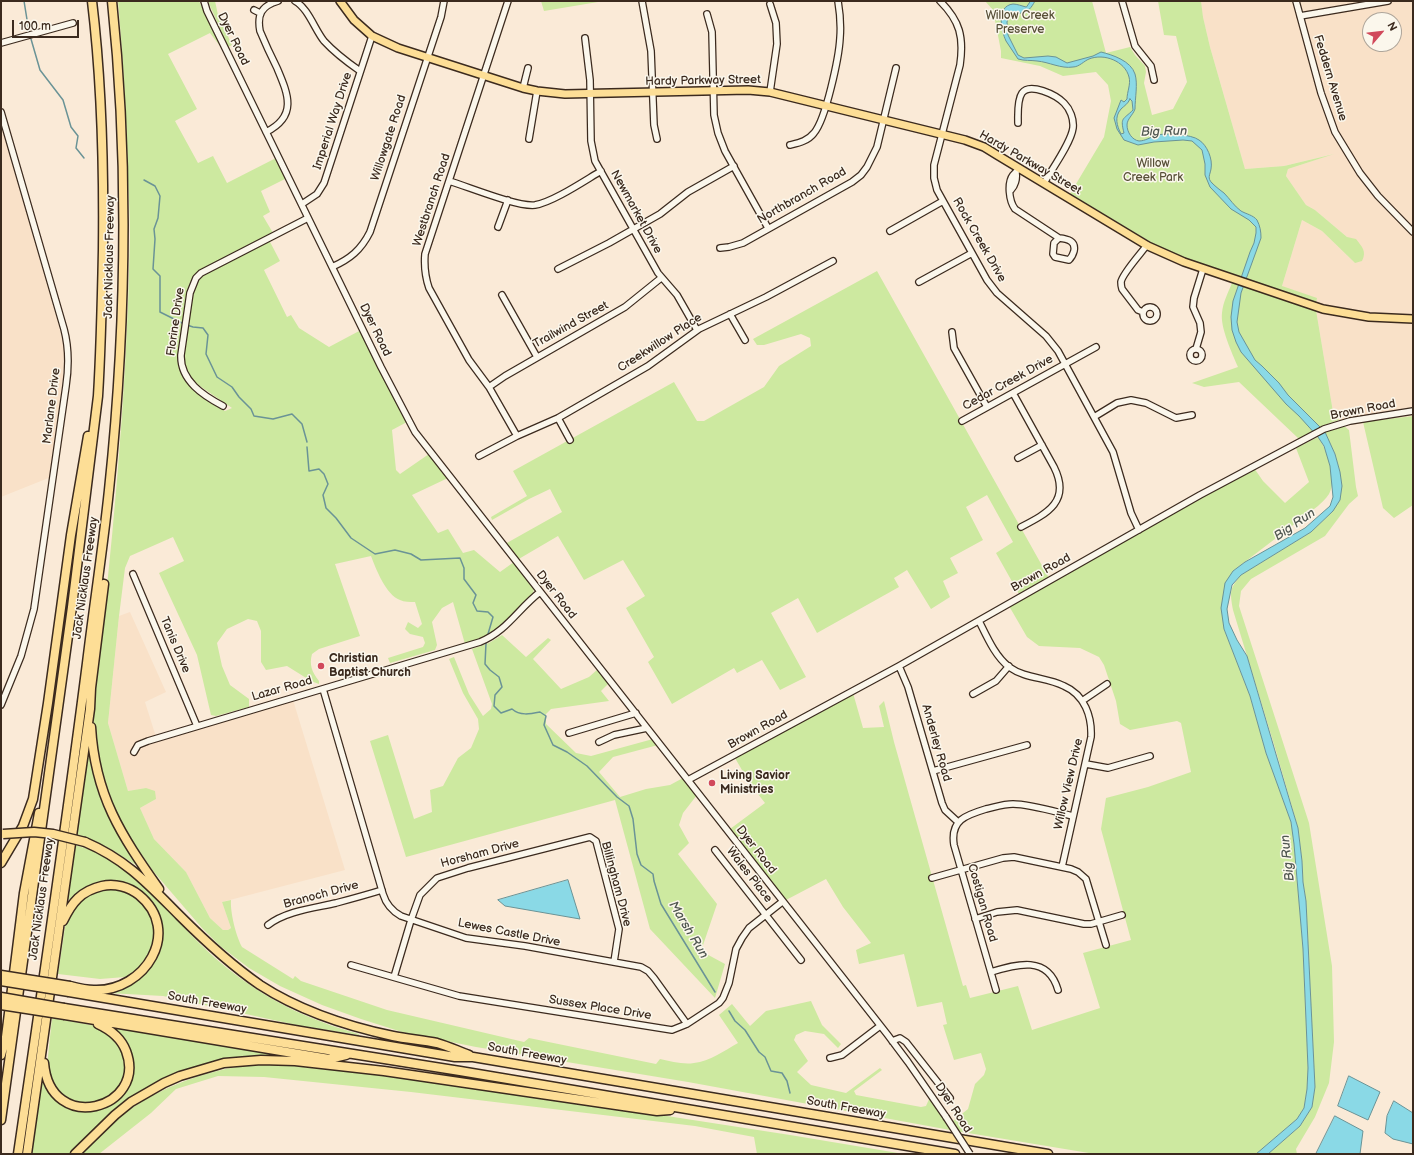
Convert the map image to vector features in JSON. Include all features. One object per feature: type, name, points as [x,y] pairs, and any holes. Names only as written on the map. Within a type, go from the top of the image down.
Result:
[{"type":"highway","name":"Jack Nicklaus Freeway","points":[[1,1120],[74,592],[98,396],[102,286],[103,178],[101,119],[92,1]]},
{"type":"highway","name":"Jack Nicklaus Freeway","points":[[18,1154],[79,724],[110,488],[121,335],[123,231],[121,118],[112,1]]},
{"type":"highway","points":[[1,863],[23,826],[33,799],[71,535],[89,428],[98,396]]},
{"type":"highway","points":[[27,1154],[90,709],[104,580],[105,529]]},
{"type":"highway","points":[[90,709],[94,758],[107,802],[124,838],[173,908]]},
{"type":"highway","points":[[1,1055],[6,1037],[24,893],[36,823],[39,809],[45,800]]},
{"type":"highway","points":[[2,834],[34,832],[53,834],[86,842],[101,849],[132,868],[222,955],[261,985],[284,999],[309,1011],[350,1026],[438,1044],[473,1057]]},
{"type":"highway","points":[[1,975],[70,989],[95,990],[124,985],[133,980],[142,972],[154,954],[157,945],[158,925],[154,912],[145,900],[135,892],[129,888],[106,885],[85,892],[76,899],[63,920],[58,939]]},
{"type":"highway","name":"South Freeway","points":[[1,981],[70,989],[454,1057],[473,1057],[1048,1154]]},
{"type":"highway","points":[[1,997],[64,1012],[110,1029],[123,1045],[129,1064],[127,1082],[122,1090],[115,1098],[101,1104],[83,1107],[72,1106],[64,1102],[56,1096],[50,1087],[46,1076],[44,1064],[45,1034]]},
{"type":"highway","points":[[1,1005],[64,1012],[350,1054],[955,1154]]},
{"type":"highway","points":[[75,1154],[100,1128],[131,1102],[164,1083],[180,1076],[224,1063],[261,1060],[295,1061],[384,1071],[657,1110],[684,1109]]},
{"type":"main road","name":"Hardy Parkway Street","points":[[340,1],[354,20],[372,36],[398,48],[523,88],[565,94],[748,90],[770,92],[943,133],[984,147],[1018,170],[1044,183],[1147,245],[1166,254],[1204,269],[1312,305],[1338,312],[1369,318],[1413,319]]},
{"type":"street","name":"Dyer Road","points":[[204,1],[207,11],[266,132],[413,429],[892,1041],[946,1117],[970,1154]]},
{"type":"street","points":[[266,132],[283,119],[288,104],[286,89],[260,31],[258,19],[263,9],[278,1]]},
{"type":"street","points":[[295,1],[300,4],[316,29],[336,54],[360,71]]},
{"type":"street","name":"Willowgate Road","points":[[332,267],[352,256],[368,236],[441,17],[444,1]]},
{"type":"street","name":"Westbranch Road","points":[[508,1],[425,254],[424,265],[425,277],[429,288],[469,360],[489,387],[517,436]]},
{"type":"street","points":[[642,1],[650,51],[654,125],[658,139]]},
{"type":"street","points":[[790,145],[803,142],[814,134],[825,111],[839,44],[840,26],[838,1]]},
{"type":"street","name":"Rock Creek Drive","points":[[940,1],[950,11],[957,23],[961,36],[962,50],[960,65],[934,165],[934,178],[937,190],[987,280],[997,293],[1046,336],[1058,351],[1113,452],[1131,513],[1139,530]]},
{"type":"street","points":[[1122,1],[1133,42],[1140,54],[1151,66],[1154,80]]},
{"type":"street","name":"Feddern Avenue","points":[[1296,1],[1321,93],[1335,132],[1360,173],[1378,196],[1413,232]]},
{"type":"street","points":[[1300,16],[1388,1]]},
{"type":"street","points":[[770,4],[777,33],[777,44],[770,92]]},
{"type":"street","points":[[254,10],[260,13]]},
{"type":"street","points":[[707,14],[712,32],[714,115],[717,129],[723,146],[768,228]]},
{"type":"street","points":[[1,43],[73,24]]},
{"type":"street","name":"Imperial Way Drive","points":[[302,204],[317,194],[324,183],[372,36]]},
{"type":"street","name":"Newmarket Drive","points":[[585,38],[589,68],[592,151],[595,160],[661,278],[677,295],[697,330]]},
{"type":"street","points":[[523,88],[528,68]]},
{"type":"street","name":"Northbranch Road","points":[[720,248],[743,243],[843,187],[861,174],[873,157],[896,68]]},
{"type":"street","points":[[1018,124],[1020,97],[1024,91],[1030,88],[1054,96],[1065,103],[1071,115],[1073,121],[1072,134],[1044,183]]},
{"type":"street","points":[[529,139],[537,91]]},
{"type":"street","name":"Marlane Drive","points":[[1,112],[64,329],[68,358],[66,386],[34,609],[21,656],[1,705]]},
{"type":"street","points":[[558,269],[634,229],[668,209],[688,192],[734,166]]},
{"type":"street","points":[[1018,170],[1013,176],[1009,186],[1011,190],[1010,199],[1015,209],[1060,238],[1074,243],[1075,246],[1072,258],[1069,260],[1055,257],[1053,254],[1054,243],[1060,238]]},
{"type":"street","points":[[449,181],[508,200],[526,205],[534,205],[542,203],[601,171]]},
{"type":"street","points":[[498,227],[508,200]]},
{"type":"street","points":[[890,231],[943,201]]},
{"type":"street","name":"Florine Drive","points":[[223,406],[204,396],[190,382],[181,360],[191,288],[198,276],[308,218]]},
{"type":"street","points":[[1143,312],[1138,310],[1122,289],[1121,281],[1147,245]]},
{"type":"street","points":[[919,282],[972,253]]},
{"type":"street","name":"Creekwillow Place","points":[[480,456],[517,436],[558,418],[648,366],[697,330],[766,297],[833,261]]},
{"type":"street","points":[[1196,349],[1201,328],[1193,307],[1194,298],[1204,269]]},
{"type":"street","name":"Trailwind Street","points":[[489,387],[505,376],[625,307],[661,278]]},
{"type":"street","points":[[502,295],[537,358]]},
{"type":"street","points":[[730,314],[745,340]]},
{"type":"street","points":[[952,332],[954,348],[987,407]]},
{"type":"street","name":"Cedar Creek Drive","points":[[962,421],[1096,347]]},
{"type":"street","points":[[1013,393],[1058,475],[1060,484],[1057,501],[1052,508],[1021,527]]},
{"type":"street","points":[[1094,416],[1117,403],[1131,400],[1146,403],[1176,418],[1192,415]]},
{"type":"street","name":"Brown Road","points":[[688,780],[899,666],[1248,469],[1324,429],[1345,422],[1413,411]]},
{"type":"street","points":[[558,418],[570,440]]},
{"type":"street","points":[[1018,458],[1042,445]]},
{"type":"street","name":"Tanis Drive","points":[[133,574],[197,726]]},
{"type":"street","name":"Lazar Road","points":[[134,752],[138,746],[145,742],[488,639],[501,631],[530,599],[540,592]]},
{"type":"street","name":"Willow View Drive","points":[[978,621],[999,657],[1009,666],[1021,674],[1064,686],[1077,694],[1088,711],[1092,728],[1091,737],[1062,867]]},
{"type":"street","name":"Anderley Road","points":[[899,666],[908,687],[942,803],[945,810],[958,822]]},
{"type":"street","points":[[973,694],[996,680],[1009,666]]},
{"type":"street","points":[[1082,701],[1107,684]]},
{"type":"street","name":"Lewes Castle Drive","points":[[323,689],[385,900],[392,910],[411,920],[466,938],[641,967],[648,971],[687,1024]]},
{"type":"street","points":[[568,733],[636,713]]},
{"type":"street","points":[[598,742],[614,736],[647,728]]},
{"type":"street","points":[[932,771],[1027,745]]},
{"type":"street","points":[[1086,764],[1108,768],[1150,756]]},
{"type":"street","points":[[958,822],[971,813],[1014,804],[1073,816]]},
{"type":"street","name":"Costigan Road","points":[[958,822],[955,827],[953,839],[996,990]]},
{"type":"street","name":"Horsham Drive","points":[[394,977],[420,895],[437,878],[468,868],[590,837]]},
{"type":"street","name":"Billingham Drive","points":[[590,837],[596,841],[619,929],[614,962]]},
{"type":"street","name":"Wales Place","points":[[715,850],[801,960]]},
{"type":"street","points":[[932,878],[1009,857],[1026,859],[1078,872],[1086,879],[1106,945]]},
{"type":"street","name":"Branoch Drive","points":[[268,925],[289,914],[382,890]]},
{"type":"street","name":"Sussex Place Drive","points":[[351,965],[459,996],[659,1029],[675,1030],[719,1003],[723,998],[729,983],[736,949],[742,938],[749,928],[782,902]]},
{"type":"street","points":[[975,919],[1002,911],[1017,910],[1084,924],[1091,924],[1122,915]]},
{"type":"street","points":[[990,972],[1021,964],[1036,966],[1049,973],[1058,990]]},
{"type":"street","points":[[830,1058],[842,1055],[880,1026]]},
{"type":"street","points":[[892,1041],[900,1038],[906,1042],[950,1098]]},
{"type":"shaded area","points":[[1201,1],[1413,1],[1413,416],[1344,426],[1333,412],[1316,310],[1282,286],[1302,220],[1322,231],[1355,263],[1347,237],[1315,210],[1306,205],[1286,176],[1288,169],[1333,154],[1284,166],[1245,169],[1210,47]]},
{"type":"shaded area","points":[[1,125],[59,325],[64,349],[63,377],[51,477],[1,497]]},
{"type":"shaded area","points":[[130,612],[166,692],[145,702],[157,740],[293,700],[345,870],[222,902],[231,928],[228,930],[223,930],[210,918],[186,872],[154,839],[140,808],[156,799],[146,788],[128,791],[108,723],[119,616]]},
{"type":"green space","points":[[118,1],[199,1],[220,46],[210,33],[168,54],[197,109],[175,121],[198,163],[213,156],[227,183],[276,158],[287,178],[261,191],[270,212],[263,216],[273,233],[195,277],[190,283],[179,356],[197,393],[225,411],[232,408],[194,382],[183,359],[195,284],[201,276],[269,240],[280,261],[264,270],[287,317],[291,315],[299,328],[329,347],[361,330],[407,422],[392,430],[396,470],[400,474],[429,454],[448,478],[412,495],[438,533],[448,529],[463,553],[474,550],[500,572],[514,562],[534,589],[533,593],[497,630],[483,639],[465,644],[453,602],[442,608],[432,622],[437,645],[435,650],[390,663],[388,658],[423,647],[425,643],[423,637],[410,634],[405,629],[408,622],[418,628],[422,624],[415,602],[402,601],[390,593],[382,581],[371,556],[335,564],[360,636],[319,649],[312,654],[312,668],[319,681],[319,684],[311,681],[287,666],[266,670],[261,662],[261,631],[257,621],[248,619],[227,629],[217,643],[222,666],[230,685],[249,699],[249,707],[216,716],[211,715],[197,655],[159,573],[184,561],[173,537],[130,556],[125,568],[108,723],[128,791],[146,788],[155,791],[156,799],[140,808],[154,839],[186,872],[210,918],[223,930],[228,930],[231,928],[222,902],[231,900],[231,911],[234,924],[242,947],[293,979],[295,976],[301,981],[387,1010],[524,1042],[529,1038],[656,1064],[660,1059],[686,1064],[700,1062],[717,1055],[738,1043],[719,1015],[732,1004],[750,1026],[766,1011],[811,1001],[822,1025],[841,1044],[838,1048],[824,1034],[805,1031],[796,1035],[794,1040],[808,1061],[797,1072],[811,1085],[846,1093],[880,1068],[882,1070],[854,1091],[856,1095],[921,1107],[926,1106],[930,1097],[947,1125],[955,1125],[953,1121],[968,1109],[975,1084],[984,1075],[986,1069],[981,1053],[954,1060],[943,1025],[947,1024],[942,1002],[917,1007],[904,954],[859,964],[856,950],[871,943],[843,907],[826,879],[786,900],[730,829],[765,803],[750,784],[735,758],[853,693],[863,728],[884,727],[879,706],[884,701],[894,742],[963,986],[966,985],[970,998],[1018,986],[1032,1030],[1100,1008],[1083,953],[1131,940],[1101,829],[1106,798],[1148,787],[1191,772],[1181,723],[1177,721],[1130,730],[1120,724],[1116,701],[1104,665],[1099,657],[1080,648],[1039,646],[1027,637],[1009,606],[1254,468],[1263,481],[1285,503],[1309,482],[1296,448],[1318,437],[1325,449],[1332,473],[1329,494],[1318,506],[1233,571],[1224,629],[1250,696],[1266,753],[1291,822],[1303,949],[1308,1068],[1304,1108],[1297,1119],[1256,1154],[1095,1154],[950,1130],[688,1082],[476,1047],[402,1032],[322,1005],[280,986],[249,968],[220,946],[202,928],[153,871],[117,819],[105,792],[94,732],[93,711],[118,474],[126,356],[130,237],[127,135]]},
{"type":"green space","points":[[208,1],[215,1],[218,15],[232,45],[228,47]]},
{"type":"green space","points":[[541,1],[604,1],[544,11]]},
{"type":"green space","name":"Willow Creek Park","points":[[985,1],[1092,1],[1106,53],[1130,47],[1145,66],[1146,72],[1144,83],[1152,115],[1173,109],[1187,82],[1176,36],[1164,35],[1158,1],[1201,1],[1210,47],[1245,169],[1284,166],[1334,154],[1288,169],[1286,176],[1306,205],[1315,210],[1347,237],[1356,239],[1364,252],[1362,261],[1355,263],[1322,231],[1302,220],[1282,286],[1317,298],[1316,303],[1180,256],[1154,244],[1070,194],[1104,137],[1111,101],[1108,85],[1096,72],[1063,76],[1040,66],[1001,58],[993,10]]},
{"type":"green space","points":[[877,271],[1049,578],[1019,594],[996,553],[1013,542],[987,495],[966,507],[983,540],[950,558],[958,573],[943,581],[950,597],[931,609],[907,570],[894,578],[899,587],[817,633],[798,598],[771,613],[806,677],[780,690],[762,660],[737,673],[734,668],[672,704],[648,662],[654,657],[626,608],[645,596],[623,560],[584,580],[558,536],[517,560],[505,544],[562,512],[550,489],[492,520],[491,517],[527,496],[513,471],[674,382],[697,421],[704,421],[764,387],[779,366],[811,346],[810,338],[801,334],[764,345],[757,345],[753,339]]},
{"type":"green space","points":[[1232,283],[1316,310],[1333,412],[1339,420],[1322,426],[1299,439],[1239,382],[1204,387],[1192,383],[1238,367],[1227,340],[1222,319],[1223,305]]},
{"type":"green space","points":[[1413,416],[1413,505],[1394,518],[1383,508],[1363,422]]},
{"type":"green space","points":[[1344,426],[1349,430],[1358,496],[1349,504],[1325,536],[1251,579],[1241,591],[1239,606],[1309,823],[1332,966],[1334,1042],[1329,1083],[1315,1117],[1296,1149],[1297,1154],[1268,1154],[1300,1126],[1312,1107],[1315,1087],[1306,901],[1298,828],[1233,610],[1231,591],[1232,587],[1241,575],[1311,532],[1333,511],[1340,472],[1335,454],[1325,432]]},
{"type":"green space","points":[[502,635],[526,657],[548,638],[551,640],[533,659],[561,689],[589,677],[598,669],[609,683],[601,691],[609,701],[551,709],[546,714],[546,724],[576,753],[591,756],[653,739],[658,745],[613,757],[599,772],[620,797],[646,789],[670,785],[683,778],[697,795],[683,813],[679,825],[689,843],[678,854],[717,904],[701,951],[725,964],[715,998],[650,929],[615,800],[406,857],[370,741],[388,735],[414,819],[432,812],[430,790],[443,786],[458,758],[471,748],[479,729],[478,719],[463,693],[449,659],[454,657],[469,694],[483,716],[491,709],[492,704],[472,649],[489,643]]},
{"type":"green space","points":[[88,731],[113,822],[136,865],[107,847],[76,834]]},
{"type":"green space","points":[[75,845],[96,852],[115,863],[133,877],[151,892],[215,958],[252,986],[293,1010],[359,1035],[301,1026],[163,996],[108,993],[128,987],[144,974],[152,965],[161,944],[161,932],[157,912],[121,884],[67,900]]},
{"type":"green space","points":[[100,889],[120,889],[137,896],[149,910],[156,928],[154,946],[140,968],[133,974],[125,977],[100,979],[58,974],[66,920],[83,897]]},
{"type":"green space","points":[[52,1018],[96,1026],[106,1030],[122,1048],[125,1073],[121,1084],[113,1094],[95,1103],[76,1103],[65,1099],[53,1087],[47,1066]]},
{"type":"green space","points":[[115,1027],[275,1054],[275,1056],[220,1061],[118,1107],[70,1154],[32,1154],[42,1077],[54,1098],[76,1110],[93,1111],[101,1109],[109,1105],[121,1088],[131,1068],[114,1029]]},
{"type":"green space","points":[[257,1064],[289,1065],[377,1075],[654,1114],[904,1154],[757,1154],[754,1137],[695,1126],[411,1092],[264,1077],[218,1076],[176,1089],[151,1113],[99,1154],[81,1154],[109,1125],[142,1102],[160,1092],[197,1077],[217,1071]]},
{"type":"water","points":[[1031,1],[1035,1],[1027,11],[1009,16],[1007,22],[1008,35],[1018,55],[1024,58],[1048,56],[1056,57],[1067,63],[1093,56],[1101,52],[1126,62],[1133,69],[1136,82],[1135,109],[1127,125],[1130,135],[1139,141],[1146,140],[1157,135],[1178,134],[1190,136],[1202,142],[1205,145],[1210,157],[1210,181],[1224,193],[1234,205],[1257,220],[1261,238],[1241,293],[1237,322],[1239,332],[1255,360],[1325,432],[1335,454],[1340,472],[1342,486],[1340,500],[1333,511],[1311,532],[1241,575],[1232,585],[1227,609],[1229,623],[1247,656],[1298,828],[1306,901],[1315,1087],[1312,1107],[1300,1126],[1268,1154],[1256,1154],[1297,1119],[1304,1108],[1307,1089],[1308,1068],[1303,949],[1294,844],[1291,822],[1266,753],[1250,696],[1224,629],[1221,608],[1225,583],[1233,571],[1245,562],[1305,528],[1330,506],[1333,497],[1330,466],[1324,446],[1318,437],[1286,404],[1241,352],[1232,330],[1231,317],[1233,301],[1254,243],[1256,227],[1249,220],[1231,209],[1210,187],[1205,175],[1205,164],[1202,150],[1192,141],[1183,140],[1154,142],[1138,145],[1124,140],[1117,129],[1114,118],[1121,100],[1124,102],[1127,99],[1129,77],[1127,71],[1119,63],[1107,58],[1095,57],[1075,67],[1068,67],[1018,59],[1006,41],[1001,19],[1004,9],[1008,6],[1013,4],[1026,7]],"holes":[[[1130,99],[1132,101],[1133,110],[1123,119],[1122,124],[1124,133],[1121,134],[1117,125],[1117,115]]]},
{"type":"water","points":[[568,880],[580,919],[505,906],[498,900]]},
{"type":"water","points":[[1349,1076],[1380,1092],[1368,1120],[1338,1106]]},
{"type":"water","points":[[1394,1101],[1413,1113],[1413,1144],[1393,1139],[1385,1133],[1387,1116]]},
{"type":"water","points":[[1335,1116],[1363,1131],[1360,1154],[1316,1154]]},
{"type":"waterway","name":"Marsh Run","points":[[24,1],[29,32]]},
{"type":"waterway","name":"Marsh Run","points":[[31,39],[40,70],[63,100],[71,127],[78,136],[76,148],[84,158]]},
{"type":"waterway","name":"Marsh Run","points":[[144,180],[155,186],[160,196],[158,218],[154,229],[155,239],[153,269],[160,276],[160,312],[184,324]]},
{"type":"waterway","name":"Marsh Run","points":[[187,325],[203,328],[208,335],[206,354],[217,377],[232,387],[239,397],[251,409],[254,416],[273,419],[292,414],[302,424],[307,442]]},
{"type":"waterway","name":"Marsh Run","points":[[307,447],[309,471],[319,469],[324,474],[328,484],[323,495],[326,508],[336,518],[351,538],[375,554],[395,550],[411,554],[421,560],[460,558],[464,568],[464,579],[476,595],[473,603],[477,611],[488,612],[493,617],[488,634]]},
{"type":"waterway","name":"Marsh Run","points":[[486,643],[485,664],[499,677],[502,687],[495,695],[494,706],[501,713],[512,709],[522,714],[540,712],[546,716],[544,725],[553,745],[567,752],[587,766],[617,797],[629,806],[633,819],[637,854],[641,865],[653,874],[661,904],[715,992]]},
{"type":"waterway","name":"Marsh Run","points":[[729,1011],[735,1021],[745,1030],[759,1052],[765,1057],[771,1071],[782,1073],[787,1081],[790,1093]]},
{"type":"place","name":"Christian Baptist Church","points":[[321,666]]},
{"type":"place","name":"Living Savior Ministries","points":[[712,783]]},
{"type":"park label","name":"Willow Creek Preserve","points":[[1020,23]]},
{"type":"water label","name":"Big Run","points":[[1164,132]]},
{"type":"water label","name":"Big Run","points":[[1295,525]]},
{"type":"water label","name":"Big Run","points":[[1288,858]]}]
